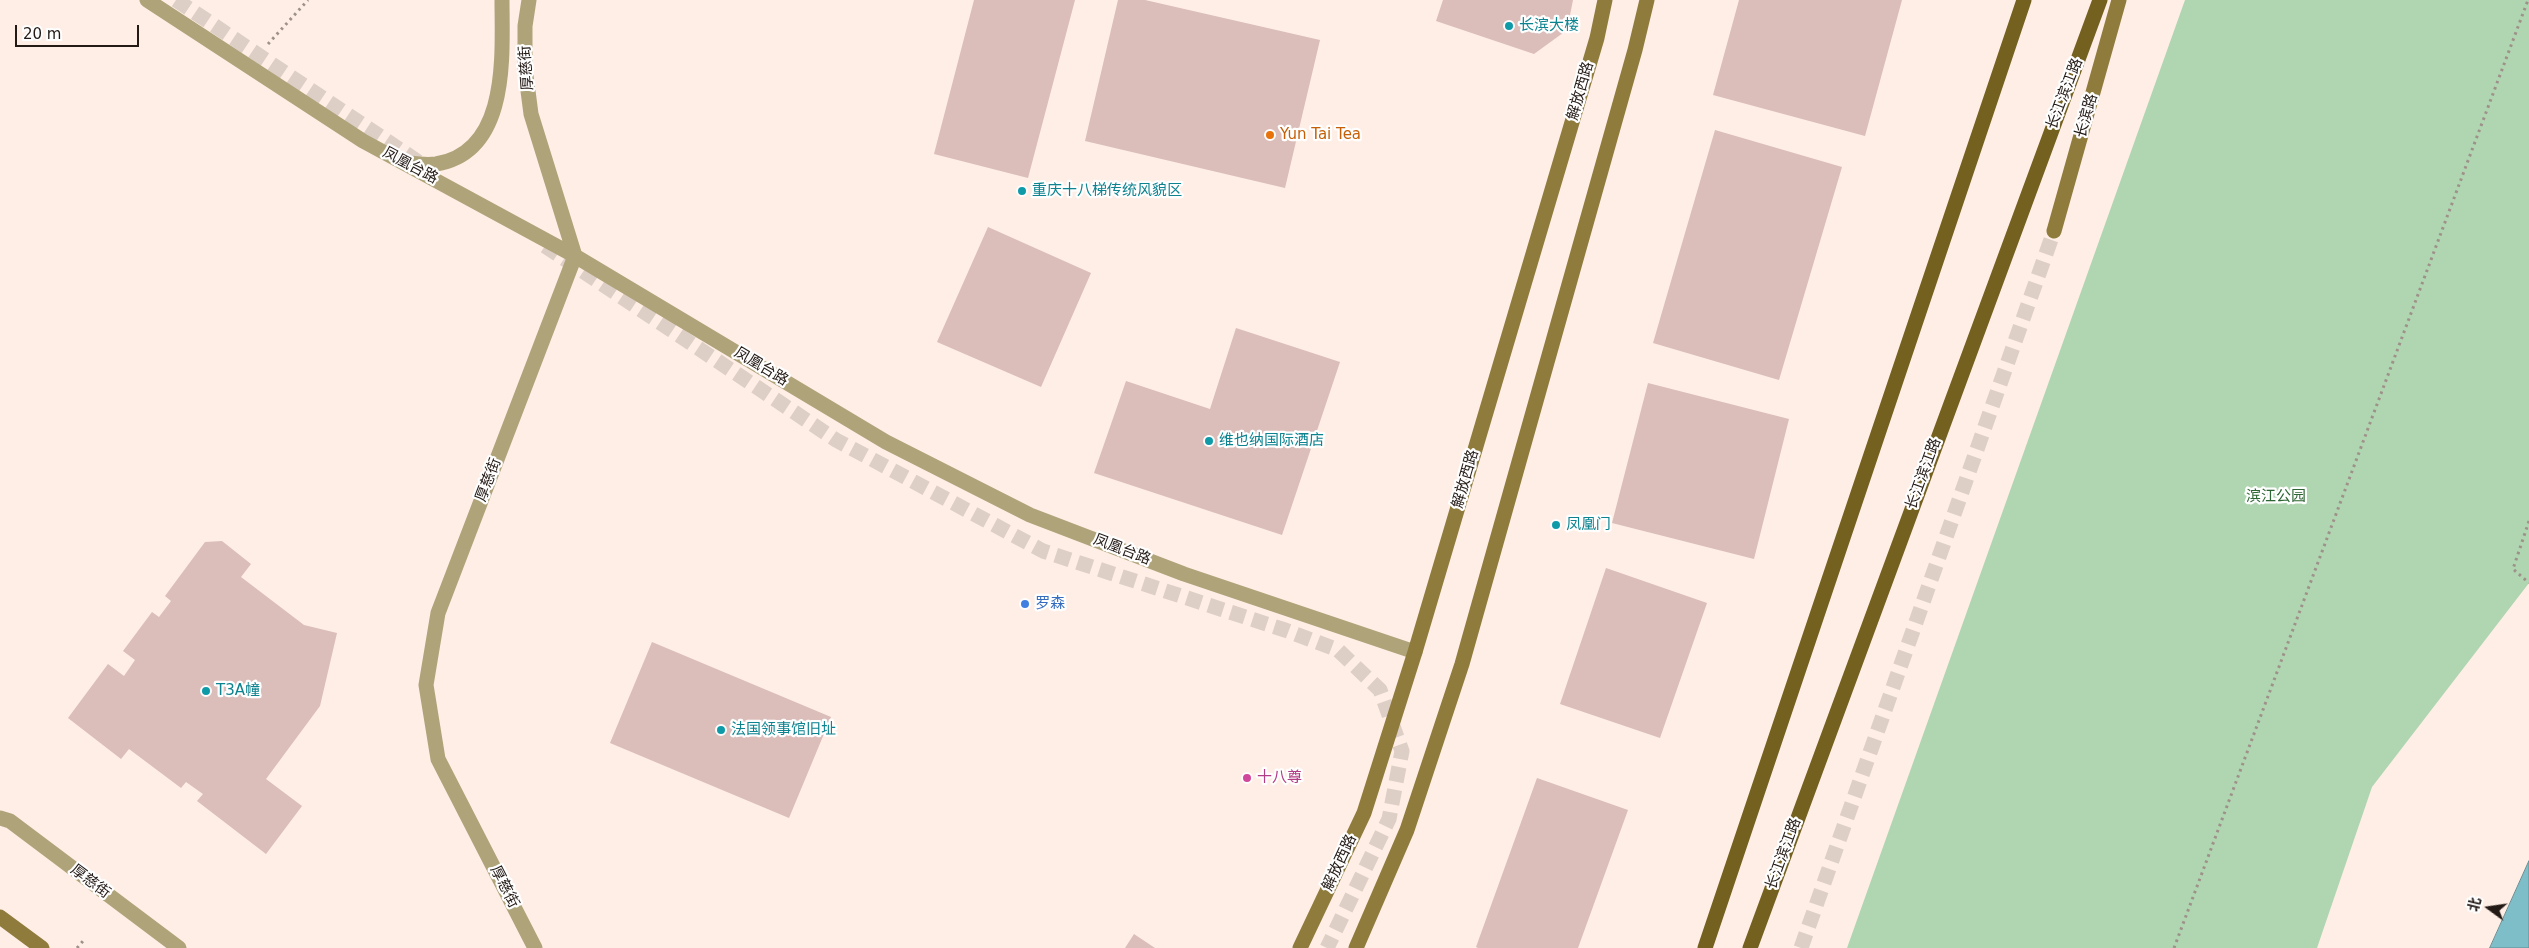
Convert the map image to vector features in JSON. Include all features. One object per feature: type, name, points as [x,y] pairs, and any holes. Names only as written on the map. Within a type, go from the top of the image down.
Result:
[{"type":"main road","name":"解放西路","points":[[1300,948],[1364,813],[1416,652],[1597,38],[1605,0]]},
{"type":"main road","points":[[1356,948],[1407,830],[1462,664],[1634,50],[1646,0]]},
{"type":"main road","points":[[1705,948],[2024,0]]},
{"type":"main road","name":"长江滨江路","points":[[1750,948],[2013,231],[2100,0]]},
{"type":"main road","name":"长滨路","points":[[2054,232],[2119,0]]},
{"type":"main road","points":[[0,917],[42,948]]},
{"type":"street","name":"凤凰台路","points":[[147,0],[363,140],[575,256],[886,442],[1030,515],[1184,574],[1416,652]]},
{"type":"street","points":[[405,163],[436,164],[452,158],[480,138],[490,121],[501,80],[502,0]]},
{"type":"street","name":"厚慈街","points":[[530,0],[525,26],[525,68],[531,114],[575,256],[438,613],[426,685],[438,759],[535,948]]},
{"type":"street","name":"厚慈街","points":[[0,818],[10,821],[179,948]]},
{"type":"path","points":[[249,66],[308,0]]},
{"type":"path","points":[[2174,948],[2528,0]]},
{"type":"path","points":[[2529,521],[2514,569],[2529,584]]},
{"type":"path","points":[[77,948],[83,941]]},
{"type":"green space","name":"滨江公园","points":[[2185,0],[2529,0],[2529,583],[2372,787],[2317,948],[1847,948]]},
{"type":"water","points":[[2529,861],[2529,948],[2490,948]]},
{"type":"building","points":[[974,0],[1075,0],[1028,178],[934,154]]},
{"type":"building","points":[[1118,0],[1145,0],[1320,40],[1285,188],[1085,141]]},
{"type":"building","name":"长滨大楼","points":[[1443,0],[1573,0],[1567,30],[1534,54],[1436,21]]},
{"type":"building","points":[[1739,0],[1902,0],[1865,136],[1713,95]]},
{"type":"building","points":[[1715,130],[1842,167],[1779,380],[1653,343]]},
{"type":"building","points":[[988,227],[1091,273],[1041,387],[937,342]]},
{"type":"building","name":"维也纳国际酒店","points":[[1236,328],[1340,362],[1282,535],[1094,473],[1126,381],[1210,409]]},
{"type":"building","points":[[1648,383],[1789,419],[1754,559],[1612,523]]},
{"type":"building","name":"T3A幢","points":[[222,541],[251,564],[241,577],[304,625],[337,633],[320,706],[266,779],[302,806],[266,854],[197,801],[203,794],[186,782],[181,788],[129,749],[121,759],[68,718],[108,664],[124,676],[135,660],[123,651],[152,612],[159,617],[171,601],[165,596],[205,542]]},
{"type":"building","points":[[1606,568],[1707,603],[1660,738],[1560,704]]},
{"type":"building","name":"法国领事馆旧址","points":[[652,642],[831,717],[789,818],[610,743]]},
{"type":"building","points":[[1537,778],[1628,810],[1578,948],[1478,948],[1476,947]]},
{"type":"building","points":[[1134,934],[1155,948],[1125,948]]},
{"type":"tunnel","points":[[176,0],[426,167]]},
{"type":"tunnel","points":[[1801,948],[2054,231]]},
{"type":"tunnel","points":[[545,246],[836,440],[1043,551],[1285,630],[1338,650],[1380,690],[1402,751],[1389,819],[1327,948]]},
{"type":"place","name":"长滨大楼","points":[[1509,26]]},
{"type":"place","name":"Yun Tai Tea","points":[[1270,135]]},
{"type":"place","name":"重庆十八梯传统风貌区","points":[[1022,191]]},
{"type":"place","name":"维也纳国际酒店","points":[[1209,441]]},
{"type":"place","name":"凤凰门","points":[[1556,525]]},
{"type":"place","name":"罗森","points":[[1025,604]]},
{"type":"place","name":"T3A幢","points":[[206,691]]},
{"type":"place","name":"法国领事馆旧址","points":[[721,730]]},
{"type":"place","name":"十八尊","points":[[1247,778]]}]
